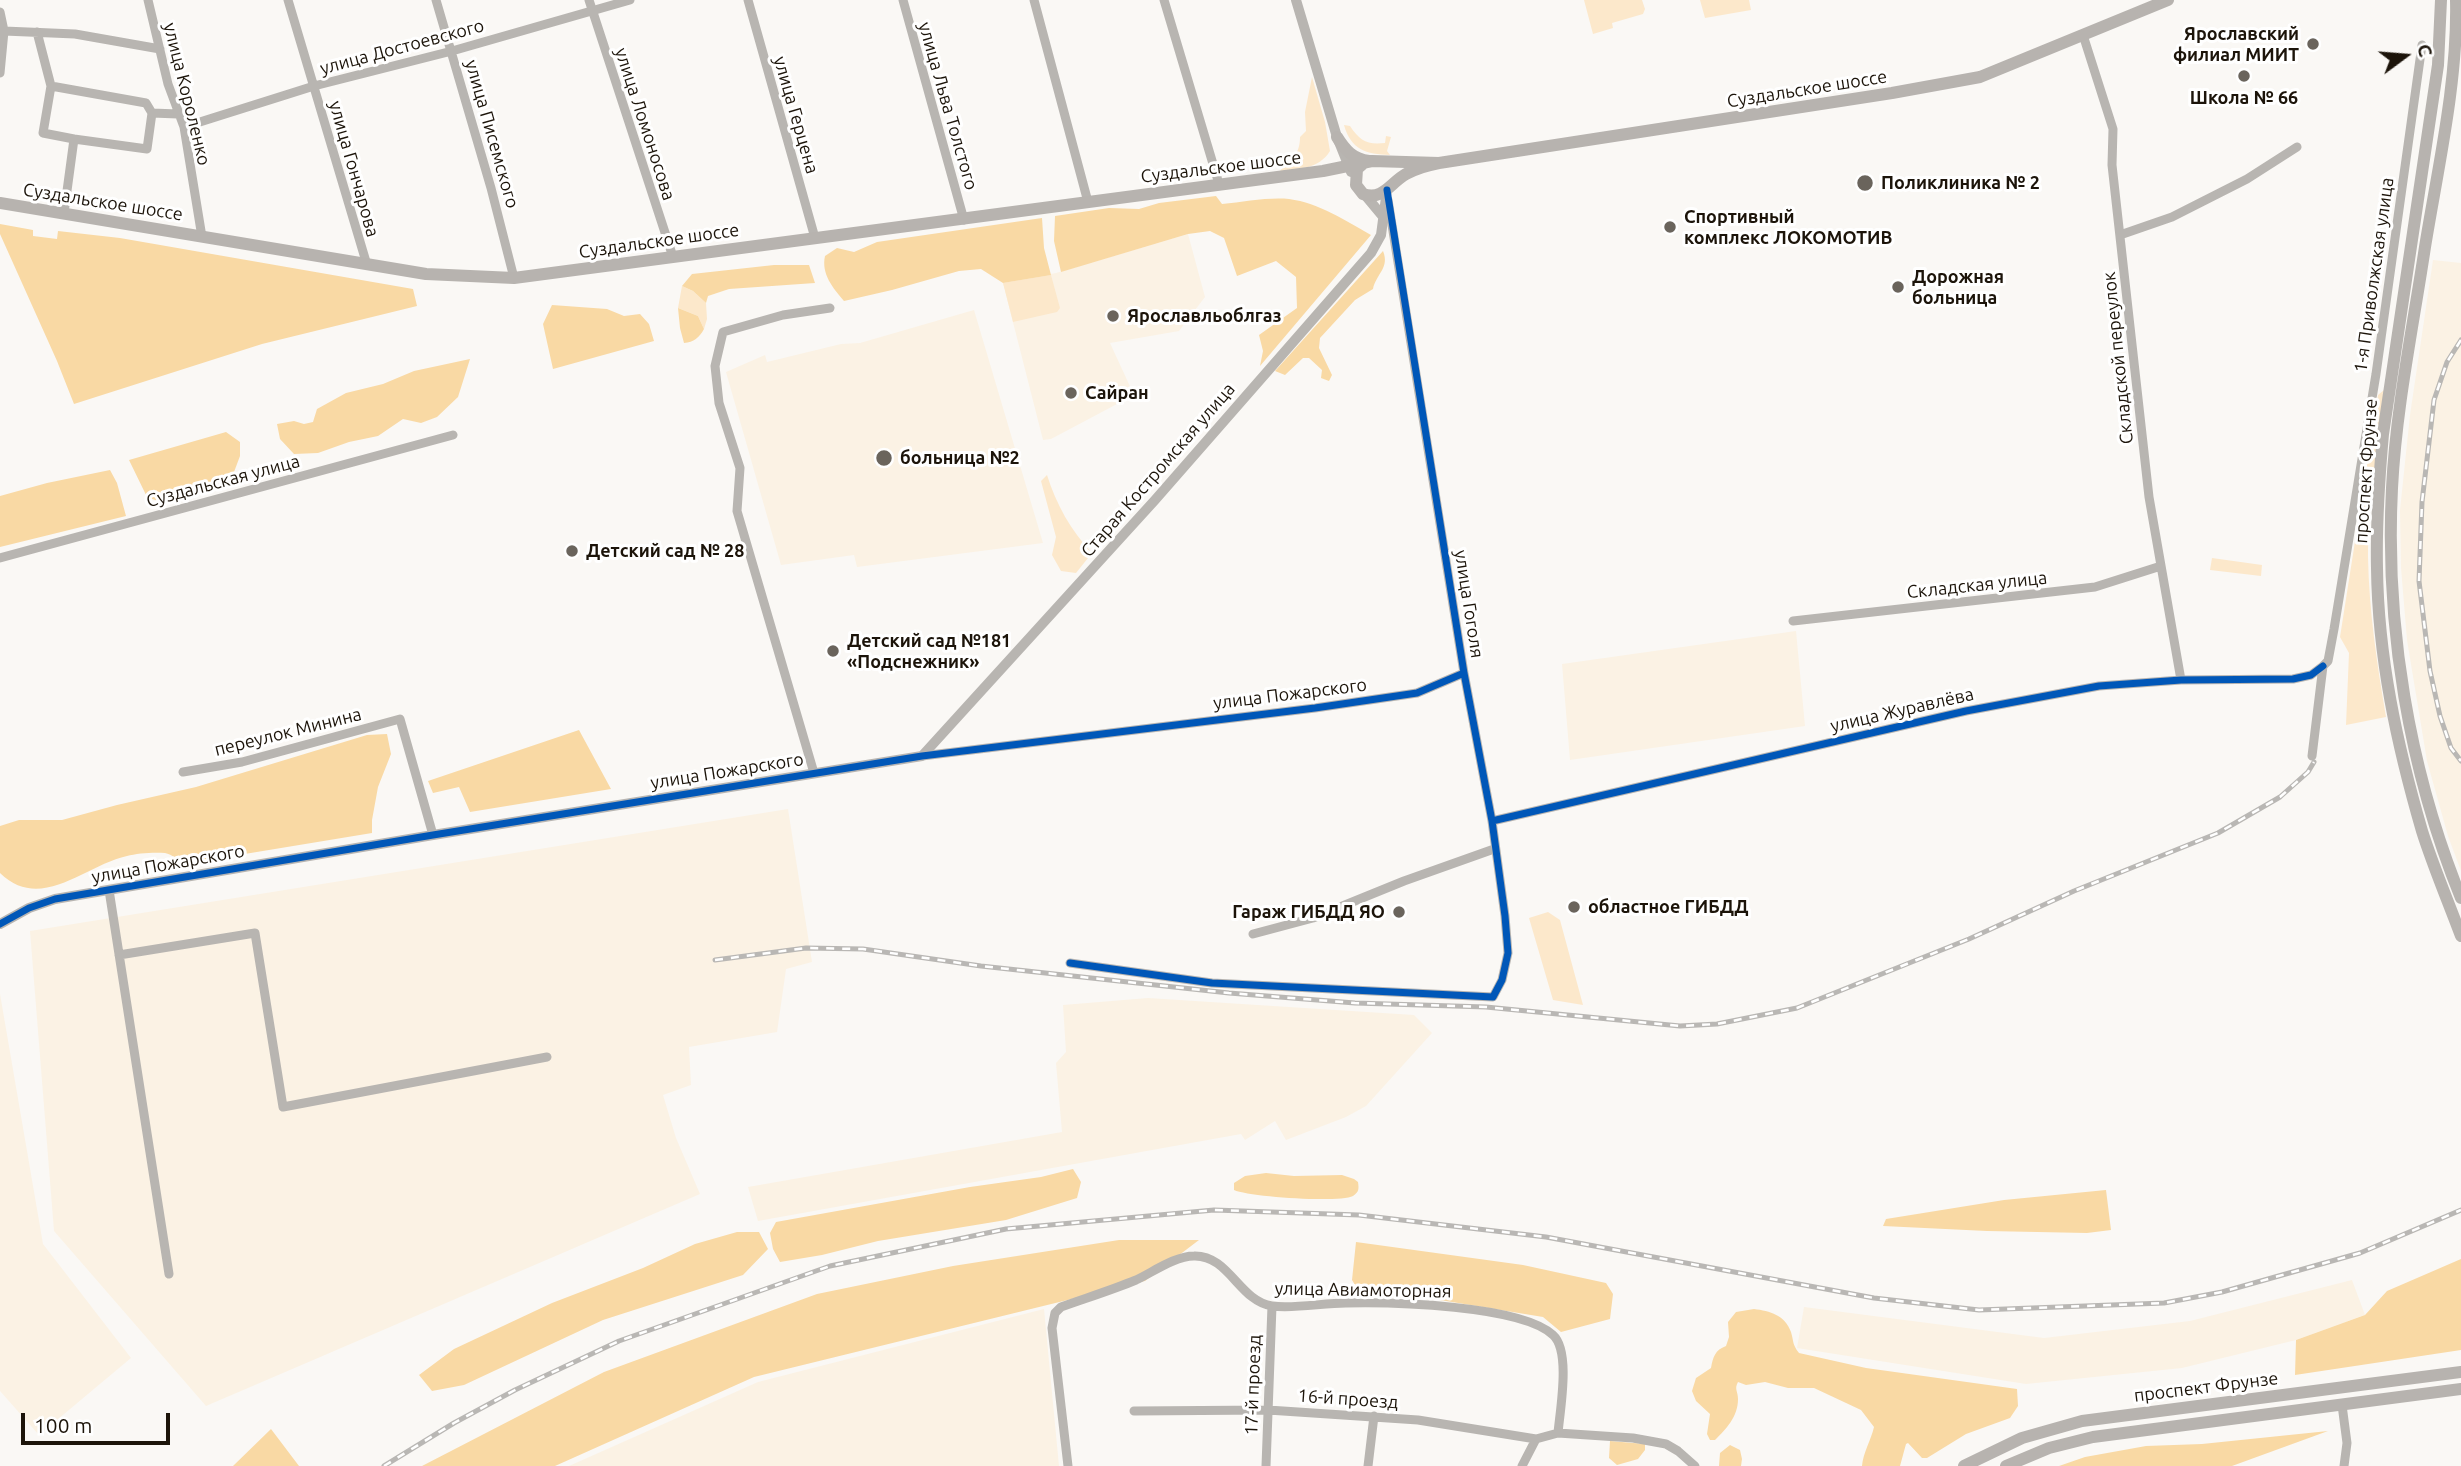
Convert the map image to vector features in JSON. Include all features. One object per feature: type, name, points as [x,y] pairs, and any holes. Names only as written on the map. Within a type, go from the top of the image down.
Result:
[{"type":"main road","name":"Суздальское шоссе","points":[[1388,190],[1411,172],[1439,163],[1768,113],[1980,77],[2168,0]]},
{"type":"main road","name":"проспект Фрунзе","points":[[2441,0],[2438,65],[2391,375],[2378,493],[2377,569],[2388,691],[2402,756],[2423,834],[2461,936]]},
{"type":"main road","name":"проспект Фрунзе","points":[[2456,0],[2452,71],[2392,486],[2391,591],[2414,742],[2432,815],[2461,898]]},
{"type":"main road","points":[[1337,137],[1357,159],[1369,161],[1385,166],[1389,171],[1388,190],[1377,196],[1365,195],[1356,185],[1357,169],[1369,161]]},
{"type":"main road","name":"Суздальское шоссе","points":[[0,203],[426,274],[514,278],[1324,171],[1369,161],[1439,163]]},
{"type":"main road","name":"Суздальское шоссе","points":[[1324,171],[1356,185]]},
{"type":"main road","name":"проспект Фрунзе","points":[[1964,1466],[2022,1438],[2082,1420],[2461,1372]]},
{"type":"main road","name":"проспект Фрунзе","points":[[2006,1466],[2049,1448],[2093,1437],[2461,1389]]},
{"type":"street","name":"улица Короленко","points":[[148,0],[168,84],[184,127],[202,237]]},
{"type":"street","name":"улица Гончарова","points":[[288,0],[367,265]]},
{"type":"street","name":"улица Писемского","points":[[436,0],[507,244],[514,278]]},
{"type":"street","name":"улица Ломоносова","points":[[589,0],[673,257]]},
{"type":"street","name":"улица Достоевского","points":[[184,127],[314,86],[452,51],[630,0]]},
{"type":"street","name":"улица Герцена","points":[[748,0],[815,237]]},
{"type":"street","name":"улица Льва Толстого","points":[[903,0],[964,219]]},
{"type":"street","points":[[1034,0],[1088,202]]},
{"type":"street","points":[[1164,0],[1219,184]]},
{"type":"street","points":[[1296,0],[1337,137],[1356,185]]},
{"type":"street","points":[[0,12],[4,30],[0,73]]},
{"type":"street","points":[[4,30],[75,34],[160,50]]},
{"type":"street","points":[[37,32],[51,86],[43,133],[147,149],[152,113],[146,103],[51,86]]},
{"type":"street","name":"Складской переулок","points":[[2083,34],[2113,130],[2112,165],[2149,497],[2181,680]]},
{"type":"street","name":"1-я Приволжская улица","points":[[2312,756],[2323,666],[2328,661],[2334,629],[2376,373],[2422,45]]},
{"type":"street","points":[[152,113],[178,114]]},
{"type":"street","points":[[1324,171],[1337,157],[1337,137]]},
{"type":"street","points":[[64,213],[74,139]]},
{"type":"street","points":[[2120,235],[2172,217],[2246,179],[2297,148]]},
{"type":"street","name":"Старая Костромская улица","points":[[922,755],[1156,500],[1371,253],[1379,240],[1385,219],[1388,190]]},
{"type":"street","name":"улица Гоголя","points":[[1070,963],[1212,983],[1493,997],[1502,980],[1508,953],[1492,821],[1464,673],[1388,190]]},
{"type":"street","name":"улица Гоголя","points":[[1365,195],[1385,219],[1393,234]]},
{"type":"street","points":[[814,773],[737,511],[740,468],[719,403],[715,366],[723,332],[783,315],[830,308]]},
{"type":"street","points":[[2376,373],[2406,377]]},
{"type":"street","name":"Суздальская улица","points":[[0,558],[453,435]]},
{"type":"street","name":"Складская улица","points":[[1793,621],[2095,587],[2161,566]]},
{"type":"street","name":"улица Журавлёва","points":[[1492,821],[1966,711],[2099,686],[2181,680],[2292,678],[2311,675],[2323,666]]},
{"type":"street","name":"улица Пожарского","points":[[0,924],[29,908],[55,899],[922,755],[1315,708],[1417,693],[1464,673]]},
{"type":"street","name":"переулок Минина","points":[[183,772],[242,762],[400,719],[433,835]]},
{"type":"street","points":[[1253,934],[1313,918],[1404,881],[1494,849]]},
{"type":"street","points":[[109,890],[169,1274]]},
{"type":"street","points":[[119,955],[255,933],[283,1107],[547,1057]]},
{"type":"street","name":"улица Авиамоторная","points":[[1068,1466],[1052,1328],[1055,1313],[1061,1307],[1195,1255],[1212,1258],[1253,1297],[1272,1306],[1346,1303],[1442,1305],[1537,1325],[1552,1334],[1561,1346],[1558,1433]]},
{"type":"street","name":"17-й проезд","points":[[1266,1466],[1272,1306]]},
{"type":"street","points":[[2342,1405],[2347,1443],[2344,1466]]},
{"type":"street","name":"16-й проезд","points":[[1134,1412],[1268,1410],[1419,1420],[1536,1439],[1558,1433],[1650,1440],[1666,1444],[1695,1466]]},
{"type":"street","points":[[1368,1466],[1374,1416]]},
{"type":"street","points":[[1522,1466],[1536,1439]]},
{"type":"shaded area","points":[[1584,0],[1642,0],[1645,9],[1643,14],[1612,23],[1613,28],[1593,34]]},
{"type":"shaded area","points":[[1700,0],[1749,0],[1751,10],[1705,18]]},
{"type":"shaded area","points":[[1312,77],[1330,151],[1314,165],[1280,171],[1297,153],[1300,137],[1306,131],[1305,112]]},
{"type":"shaded area","points":[[1344,125],[1350,126],[1357,135],[1369,142],[1385,143],[1386,136],[1391,137],[1387,151],[1390,155],[1361,149],[1351,140]]},
{"type":"shaded area","points":[[1216,196],[1222,204],[1273,199],[1300,201],[1332,213],[1371,235],[1260,366],[1263,351],[1259,335],[1297,308],[1296,277],[1276,261],[1237,276],[1224,238],[1210,231],[1188,234],[1061,272],[1054,241],[1055,216],[1109,208],[1139,209],[1159,203]]},
{"type":"shaded area","points":[[1042,218],[1044,248],[1051,275],[1003,283],[981,269],[959,271],[844,301],[826,275],[825,256],[837,248],[854,252],[877,242]]},
{"type":"shaded area","points":[[0,224],[33,230],[33,236],[57,239],[58,231],[120,238],[413,289],[417,306],[262,344],[74,404],[0,234]]},
{"type":"shaded area","points":[[1188,234],[1205,297],[1179,331],[1110,343],[1134,395],[1051,439],[1043,440],[1003,283],[1056,273]]},
{"type":"shaded area","points":[[1383,251],[1384,267],[1373,289],[1355,300],[1320,338],[1319,348],[1332,375],[1329,381],[1321,378],[1322,370],[1309,358],[1303,358],[1285,375],[1275,371]]},
{"type":"shaded area","points":[[2433,260],[2461,263],[2461,871],[2427,761],[2407,640],[2401,568],[2400,510],[2410,415]]},
{"type":"shaded area","points":[[774,265],[809,265],[815,283],[729,289],[708,296],[706,303],[693,291],[682,286],[692,274]]},
{"type":"shaded area","points":[[1051,275],[1060,308],[1057,312],[1013,322],[1003,283]]},
{"type":"shaded area","points":[[682,286],[693,291],[706,303],[707,319],[704,329],[698,316],[678,308]]},
{"type":"shaded area","points":[[552,305],[607,309],[624,316],[640,314],[649,324],[654,341],[553,369],[543,324]]},
{"type":"shaded area","points":[[678,308],[698,316],[704,329],[693,341],[684,343]]},
{"type":"shaded area","name":"больница №2","points":[[974,310],[1043,543],[857,567],[854,555],[781,565],[726,372],[765,355],[767,362],[841,344],[860,343]]},
{"type":"shaded area","points":[[470,359],[458,397],[437,417],[421,423],[403,419],[378,436],[349,442],[318,453],[294,454],[280,439],[277,424],[313,422],[317,409],[346,393],[383,384],[414,371]]},
{"type":"shaded area","points":[[2384,390],[2386,396],[2371,496],[2368,557],[2374,637],[2386,717],[2346,725],[2349,653],[2340,637],[2378,395]]},
{"type":"shaded area","points":[[226,432],[240,442],[240,456],[234,472],[215,484],[158,501],[147,497],[129,460]]},
{"type":"shaded area","points":[[110,470],[117,483],[126,516],[0,547],[0,496]]},
{"type":"shaded area","points":[[1047,475],[1065,517],[1092,553],[1076,573],[1061,571],[1052,555],[1056,537],[1041,481]]},
{"type":"shaded area","points":[[2212,558],[2262,565],[2261,576],[2210,570]]},
{"type":"shaded area","points":[[1796,631],[1805,726],[1570,760],[1562,664]]},
{"type":"shaded area","points":[[579,730],[611,789],[470,812],[459,787],[433,793],[428,781]]},
{"type":"shaded area","points":[[387,734],[391,754],[378,787],[372,833],[184,864],[165,853],[136,854],[111,861],[47,888],[16,884],[0,873],[0,826],[19,820],[62,820],[196,787],[367,735]]},
{"type":"shaded area","points":[[788,809],[812,962],[786,969],[777,1032],[689,1047],[691,1085],[663,1095],[676,1138],[700,1194],[206,1406],[54,1231],[30,931]]},
{"type":"shaded area","points":[[1548,912],[1560,920],[1583,1005],[1553,1000],[1529,918]]},
{"type":"shaded area","points":[[0,994],[43,1244],[131,1358],[39,1435],[0,1391]]},
{"type":"shaded area","points":[[1148,998],[1414,1015],[1432,1033],[1366,1106],[1346,1117],[1286,1140],[1275,1121],[1245,1140],[1241,1134],[758,1221],[748,1187],[1062,1132],[1056,1063],[1066,1052],[1063,1005]]},
{"type":"shaded area","points":[[1073,1169],[1081,1182],[1077,1198],[1006,1220],[878,1241],[780,1262],[773,1249],[770,1233],[776,1222],[1041,1177]]},
{"type":"shaded area","points":[[1266,1173],[1294,1176],[1342,1175],[1358,1182],[1358,1188],[1353,1196],[1331,1199],[1275,1197],[1234,1190],[1234,1183],[1245,1176]]},
{"type":"shaded area","points":[[2106,1190],[2111,1230],[2087,1233],[1883,1226],[1886,1219],[2004,1200]]},
{"type":"shaded area","points":[[737,1232],[759,1232],[768,1249],[743,1275],[603,1320],[464,1385],[432,1391],[419,1375],[454,1349],[552,1303],[643,1268],[695,1244]]},
{"type":"shaded area","points":[[1119,1240],[1199,1240],[1145,1281],[754,1377],[555,1466],[422,1466],[604,1372],[817,1294],[953,1266]]},
{"type":"shaded area","points":[[1356,1242],[1523,1265],[1606,1283],[1613,1294],[1610,1319],[1561,1332],[1543,1317],[1440,1300],[1361,1295],[1352,1280]]},
{"type":"shaded area","points":[[2461,1259],[2461,1350],[2295,1375],[2296,1340],[2365,1315],[2387,1291]]},
{"type":"shaded area","points":[[2352,1280],[2365,1315],[2296,1340],[2182,1368],[2026,1384],[1797,1348],[1804,1307],[2044,1338],[2190,1321]]},
{"type":"shaded area","points":[[1044,1309],[1059,1466],[569,1466],[758,1382]]},
{"type":"shaded area","points":[[1754,1309],[1781,1318],[1788,1326],[1799,1353],[1866,1368],[2017,1389],[2018,1406],[2010,1418],[1966,1434],[1927,1458],[1922,1458],[1908,1443],[1900,1466],[1862,1466],[1874,1427],[1861,1410],[1814,1388],[1788,1388],[1765,1382],[1746,1385],[1738,1382],[1734,1417],[1715,1440],[1710,1440],[1707,1434],[1710,1414],[1696,1401],[1692,1391],[1696,1378],[1711,1368],[1715,1354],[1726,1346],[1729,1337],[1728,1322],[1736,1312]]},
{"type":"shaded area","points":[[271,1429],[299,1466],[233,1466]]},
{"type":"shaded area","points":[[2328,1431],[2232,1466],[2059,1466],[2085,1457],[2146,1446],[2202,1444]]},
{"type":"shaded area","points":[[1610,1441],[1645,1444],[1645,1450],[1638,1459],[1617,1465],[1609,1458]]},
{"type":"shaded area","points":[[1730,1445],[1740,1450],[1741,1466],[1719,1466],[1720,1453]]},
{"type":"railway","points":[[2461,340],[2447,362],[2434,400],[2422,502],[2419,581],[2430,671],[2440,716],[2451,748],[2461,761]]},
{"type":"railway","points":[[715,960],[806,948],[863,949],[981,966],[1229,993],[1355,1003],[1486,1007],[1680,1026],[1717,1024],[1797,1008],[1969,939],[2074,891],[2218,833],[2280,797],[2308,772],[2314,762]]},
{"type":"railway","points":[[384,1466],[515,1390],[619,1341],[830,1266],[1006,1229],[1214,1210],[1359,1215],[1546,1237],[1874,1298],[1979,1310],[2164,1303],[2222,1292],[2360,1253],[2461,1210]]},
{"type":"cycle path","points":[[1070,963],[1212,983],[1493,997],[1502,980],[1508,953],[1492,821],[1464,673],[1387,190]]},
{"type":"cycle path","points":[[1492,821],[1966,711],[2099,686],[2181,680],[2293,679],[2311,675],[2323,666]]},
{"type":"cycle path","points":[[0,924],[29,908],[55,899],[922,756],[1417,693],[1464,673]]},
{"type":"place","name":"Ярославский филиал МИИТ","points":[[2313,44]]},
{"type":"place","name":"Школа № 66","points":[[2244,76]]},
{"type":"place","name":"Поликлиника № 2","points":[[1865,183]]},
{"type":"place","name":"Спортивный комплекс ЛОКОМОТИВ","points":[[1670,227]]},
{"type":"place","name":"Дорожная больница","points":[[1898,287]]},
{"type":"place","name":"Ярославльоблгаз","points":[[1113,316]]},
{"type":"place","name":"Сайран","points":[[1071,393]]},
{"type":"place","name":"больница №2","points":[[884,458]]},
{"type":"place","name":"Детский сад № 28","points":[[572,551]]},
{"type":"place","name":"Детский сад №181 «Подснежник»","points":[[833,651]]},
{"type":"place","name":"областное ГИБДД","points":[[1574,907]]},
{"type":"place","name":"Гараж ГИБДД ЯО","points":[[1399,912]]}]
